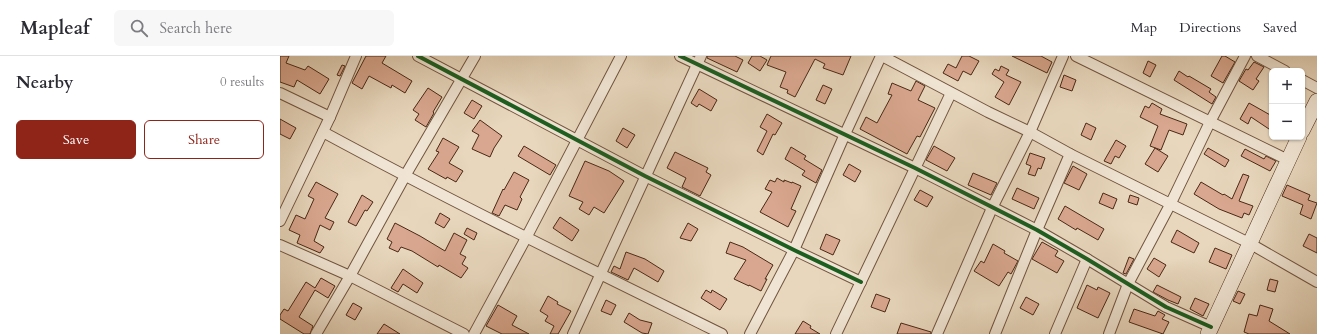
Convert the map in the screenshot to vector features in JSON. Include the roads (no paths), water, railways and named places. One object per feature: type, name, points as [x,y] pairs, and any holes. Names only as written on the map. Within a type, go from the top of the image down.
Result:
[{"type":"main road","points":[[1305,125],[1317,101]]},
{"type":"main road","points":[[1209,331],[1298,140]]},
{"type":"street","points":[[280,221],[330,117],[356,56]]},
{"type":"street","points":[[418,56],[645,176],[861,282]]},
{"type":"street","points":[[316,334],[475,56]]},
{"type":"street","points":[[474,334],[578,140],[621,56]]},
{"type":"street","points":[[680,56],[699,60],[1036,230],[1209,331]]},
{"type":"street","points":[[750,334],[794,250],[881,56],[1070,154],[1249,243],[1317,282]]},
{"type":"street","points":[[937,334],[992,208],[1030,132],[1063,56]]},
{"type":"street","points":[[1076,56],[1288,160]]},
{"type":"street","points":[[1109,334],[1128,284],[1171,204],[1210,122],[1245,56]]},
{"type":"street","points":[[1256,56],[1279,68]]},
{"type":"street","points":[[573,334],[699,60]]},
{"type":"street","points":[[1305,82],[1317,88]]},
{"type":"street","points":[[280,93],[330,117]]},
{"type":"street","points":[[840,333],[861,282],[951,93]]},
{"type":"street","points":[[323,132],[526,238],[722,334]]},
{"type":"street","points":[[995,334],[1036,230],[1070,154]]},
{"type":"street","points":[[280,245],[350,276],[464,334]]},
{"type":"street","points":[[1055,334],[1087,259]]}]
